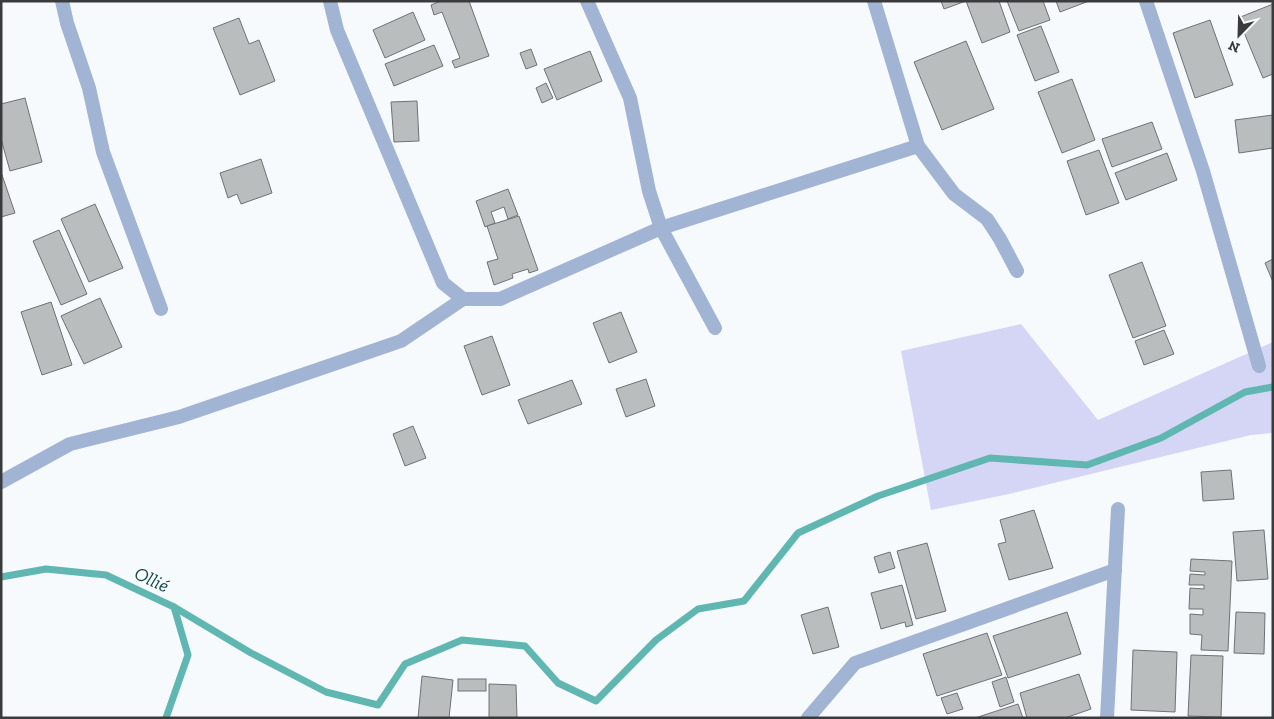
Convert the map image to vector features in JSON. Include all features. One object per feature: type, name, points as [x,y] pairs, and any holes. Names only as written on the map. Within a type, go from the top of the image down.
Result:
[{"type":"street","points":[[62,1],[67,24],[89,88],[103,152],[161,309]]},
{"type":"street","points":[[330,1],[337,30],[443,283],[463,299]]},
{"type":"street","points":[[587,1],[630,98],[649,191],[661,228],[715,328]]},
{"type":"street","points":[[874,1],[918,146],[954,194],[987,218],[1017,272]]},
{"type":"street","points":[[1146,1],[1203,171],[1259,366]]},
{"type":"street","points":[[1,482],[70,444],[179,417],[401,341],[463,299],[500,299],[661,228],[918,146]]},
{"type":"street","points":[[1107,718],[1118,509]]},
{"type":"street","points":[[808,718],[855,663],[1115,570]]},
{"type":"shaded area","points":[[1021,324],[1098,420],[1273,342],[1273,433],[1251,435],[1009,494],[931,510],[901,351]]},
{"type":"building","points":[[441,1],[469,1],[489,56],[455,68],[452,61],[460,58],[442,12],[434,15],[431,5]]},
{"type":"building","points":[[941,1],[966,1],[944,9]]},
{"type":"building","points":[[966,1],[999,1],[1010,32],[982,43]]},
{"type":"building","points":[[1007,1],[1043,1],[1050,20],[1019,31]]},
{"type":"building","points":[[1056,1],[1089,1],[1060,12]]},
{"type":"building","points":[[1273,4],[1273,74],[1263,78],[1238,18]]},
{"type":"building","points":[[413,12],[425,40],[385,58],[373,30]]},
{"type":"building","points":[[239,18],[249,44],[259,40],[275,81],[240,95],[213,28]]},
{"type":"building","points":[[1210,20],[1233,85],[1195,98],[1173,33]]},
{"type":"building","points":[[1041,26],[1059,72],[1035,81],[1017,35]]},
{"type":"building","points":[[966,41],[994,109],[942,130],[914,62]]},
{"type":"building","points":[[434,45],[443,66],[394,86],[385,64]]},
{"type":"building","points":[[531,49],[537,65],[526,69],[520,53]]},
{"type":"building","points":[[590,51],[602,81],[557,100],[544,69]]},
{"type":"building","points":[[1072,79],[1095,140],[1062,153],[1038,92]]},
{"type":"building","points":[[546,83],[553,98],[542,103],[536,88]]},
{"type":"building","points":[[25,98],[42,162],[10,171],[1,139],[1,104]]},
{"type":"building","points":[[417,101],[419,141],[394,142],[391,102]]},
{"type":"building","points":[[1273,115],[1273,148],[1239,153],[1235,120]]},
{"type":"building","points":[[1152,122],[1162,149],[1112,167],[1102,139]]},
{"type":"building","points":[[1099,150],[1119,203],[1086,215],[1067,161]]},
{"type":"building","points":[[1167,153],[1177,180],[1126,200],[1115,173]]},
{"type":"building","points":[[261,159],[272,193],[241,204],[237,194],[228,198],[220,173]]},
{"type":"building","points":[[1,172],[15,213],[1,217]]},
{"type":"building","points":[[508,189],[518,215],[508,219],[504,207],[491,212],[495,223],[485,227],[476,201]]},
{"type":"building","points":[[95,204],[123,268],[89,282],[61,219]]},
{"type":"building","points":[[519,216],[538,270],[529,273],[528,269],[512,274],[513,278],[494,285],[487,262],[498,259],[487,226]]},
{"type":"building","points":[[59,230],[87,294],[61,305],[33,241]]},
{"type":"building","points":[[1273,259],[1273,282],[1265,263]]},
{"type":"building","points":[[1142,262],[1166,326],[1133,338],[1109,275]]},
{"type":"building","points":[[100,298],[122,347],[84,364],[61,316]]},
{"type":"building","points":[[51,302],[72,365],[42,375],[21,312]]},
{"type":"building","points":[[621,312],[637,352],[609,363],[593,323]]},
{"type":"building","points":[[1164,330],[1174,354],[1144,365],[1135,341]]},
{"type":"building","points":[[492,336],[510,385],[482,395],[464,346]]},
{"type":"building","points":[[646,379],[655,406],[626,417],[616,389]]},
{"type":"building","points":[[572,380],[582,404],[528,424],[518,400]]},
{"type":"building","points":[[413,426],[426,458],[405,466],[393,434]]},
{"type":"building","points":[[1231,470],[1234,499],[1203,501],[1201,472]]},
{"type":"building","points":[[1034,510],[1053,568],[1009,580],[998,544],[1006,542],[1000,520]]},
{"type":"building","points":[[1264,530],[1268,579],[1237,581],[1233,532]]},
{"type":"building","points":[[927,543],[946,611],[916,619],[897,551]]},
{"type":"building","points":[[890,552],[895,568],[879,573],[874,557]]},
{"type":"building","points":[[1191,559],[1232,561],[1228,651],[1201,650],[1202,635],[1190,634],[1190,614],[1203,615],[1203,609],[1189,609],[1190,588],[1204,589],[1204,585],[1189,585],[1190,574],[1205,575],[1205,572],[1190,571]]},
{"type":"building","points":[[902,585],[913,625],[906,627],[905,622],[881,629],[871,593]]},
{"type":"building","points":[[828,607],[839,647],[813,654],[801,615]]},
{"type":"building","points":[[1067,612],[1081,654],[1008,678],[993,636]]},
{"type":"building","points":[[1236,612],[1265,613],[1264,654],[1234,653]]},
{"type":"building","points":[[987,633],[1002,675],[937,696],[923,654]]},
{"type":"building","points":[[1133,650],[1177,652],[1175,712],[1131,710]]},
{"type":"building","points":[[1191,655],[1223,656],[1221,717],[1188,716]]},
{"type":"building","points":[[1079,674],[1091,709],[1065,718],[1027,718],[1020,693]]},
{"type":"building","points":[[422,676],[453,680],[449,718],[418,718]]},
{"type":"building","points":[[1006,677],[1014,702],[1000,707],[992,682]]},
{"type":"building","points":[[458,679],[486,679],[486,691],[458,691]]},
{"type":"building","points":[[489,684],[516,685],[517,718],[489,718]]},
{"type":"building","points":[[957,693],[963,709],[947,714],[941,698]]},
{"type":"building","points":[[1018,704],[1023,718],[975,718]]},
{"type":"waterway","points":[[174,607],[251,653],[326,692],[378,705],[405,664],[462,640],[525,646],[558,683],[596,701],[656,640],[698,609],[744,601],[798,533],[878,496],[990,458],[1087,465],[1161,438],[1245,392],[1273,387]]},
{"type":"waterway","name":"Ollié","points":[[1,577],[46,569],[106,575],[174,607],[188,655],[166,718]]}]
